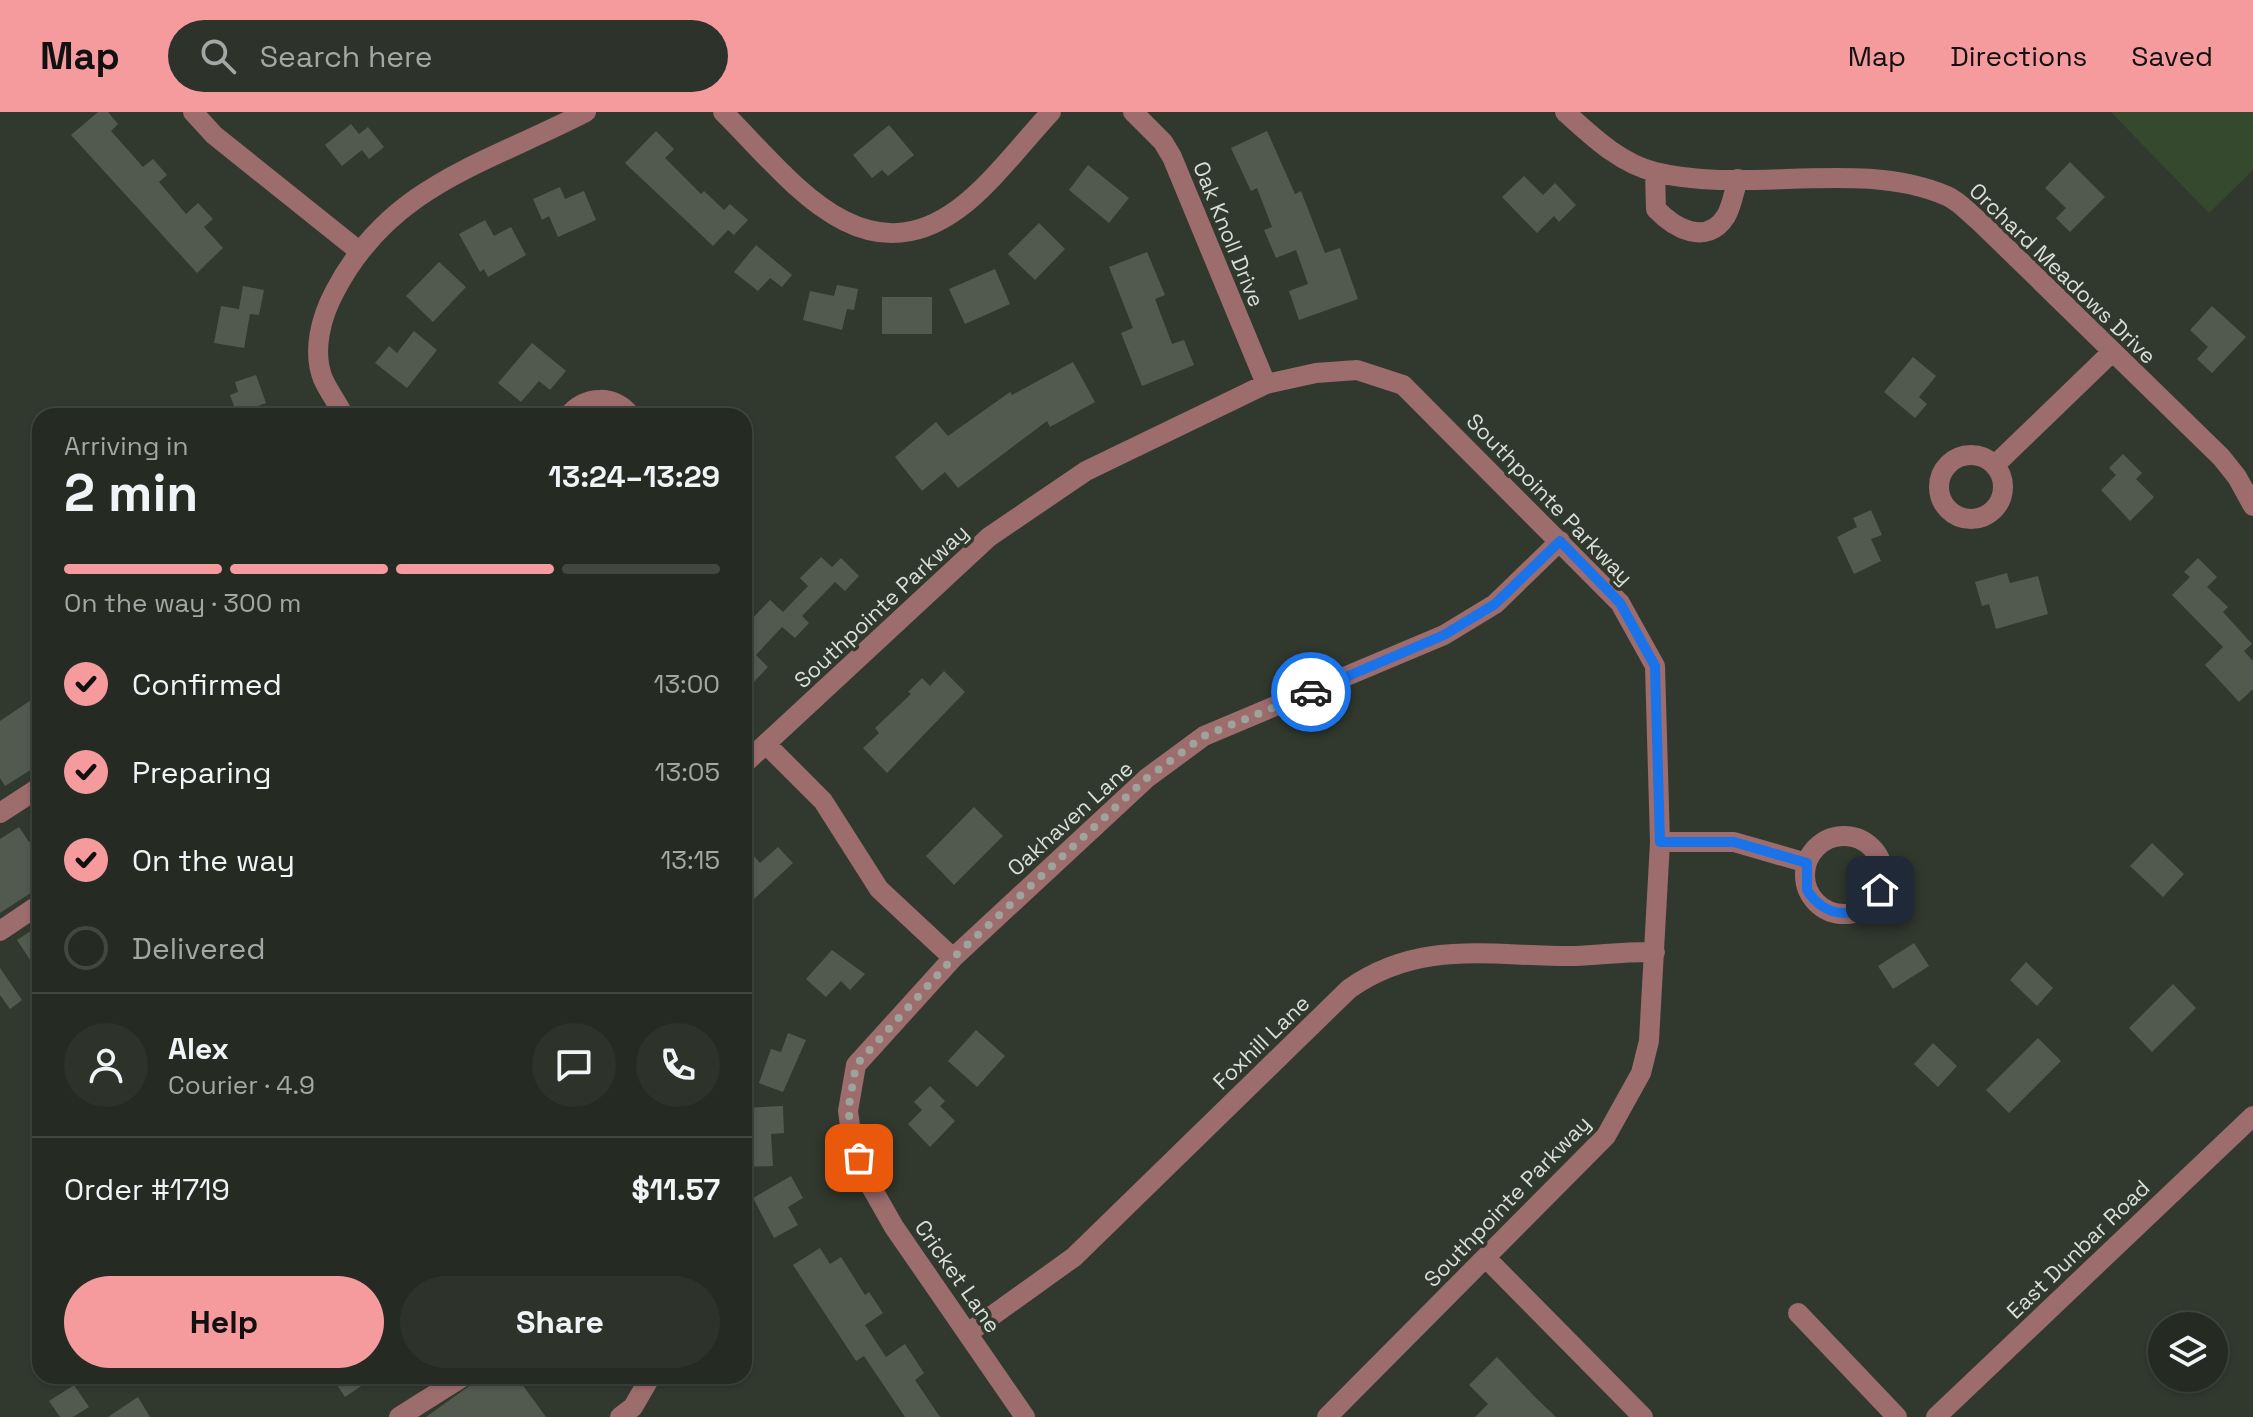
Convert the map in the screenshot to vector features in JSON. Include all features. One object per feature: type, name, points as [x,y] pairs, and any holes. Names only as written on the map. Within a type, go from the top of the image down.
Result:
[{"type":"street","points":[[193,112],[214,135],[359,251]]},
{"type":"street","points":[[340,408],[323,377],[317,345],[327,305],[359,251],[399,208],[476,162],[586,112]]},
{"type":"street","points":[[723,112],[819,207],[861,230],[887,233],[911,232],[960,208],[1051,112]]},
{"type":"street","name":"Oak Knoll Drive","points":[[1133,112],[1163,142],[1172,157],[1266,384]]},
{"type":"street","name":"Orchard Meadows Drive","points":[[1565,112],[1612,153],[1655,172],[1738,179],[1886,180],[1948,196],[1980,222],[2221,457],[2237,477],[2253,506]]},
{"type":"street","points":[[1655,172],[1656,209],[1672,226],[1694,234],[1713,230],[1726,216],[1738,179]]},
{"type":"street","points":[[1995,465],[2111,353]]},
{"type":"street","name":"Southpointe Parkway","points":[[752,757],[989,537],[1086,471],[1266,384],[1316,373],[1357,370],[1403,385],[1620,603],[1655,666],[1660,842],[1649,1041],[1641,1073],[1625,1107],[1606,1136],[1327,1417]]},
{"type":"street","points":[[576,408],[580,404],[605,399],[622,408]]},
{"type":"street","name":"Oakhaven Lane","points":[[856,1065],[953,958],[1147,778],[1204,736],[1444,635],[1495,604],[1560,541]]},
{"type":"street","points":[[767,745],[823,801],[879,889],[953,958]]},
{"type":"street","points":[[0,813],[32,792]]},
{"type":"street","points":[[1660,842],[1734,842],[1807,863]]},
{"type":"street","points":[[0,931],[32,909]]},
{"type":"street","name":"Foxhill Lane","points":[[968,1333],[1074,1257],[1349,989],[1368,976],[1399,961],[1429,956],[1655,952]]},
{"type":"street","name":"Cricket Lane","points":[[856,1065],[848,1111],[852,1140],[865,1176],[894,1227],[1025,1417]]},
{"type":"street","name":"East Dunbar Road","points":[[1936,1417],[2253,1116]]},
{"type":"street","points":[[1486,1258],[1643,1417]]},
{"type":"street","points":[[1798,1313],[1897,1417]]},
{"type":"street","points":[[399,1417],[451,1384]]},
{"type":"street","points":[[620,1417],[633,1407],[646,1384]]},
{"type":"green space","points":[[2111,112],[2253,112],[2253,170],[2209,213]]},
{"type":"building","points":[[98,112],[108,112],[118,124],[111,131],[143,167],[153,159],[167,175],[159,182],[186,214],[198,203],[213,219],[204,227],[223,248],[197,273],[71,135]]},
{"type":"building","points":[[351,124],[359,134],[368,127],[384,147],[369,159],[362,150],[342,166],[325,145]]},
{"type":"building","points":[[889,125],[914,155],[888,176],[882,170],[872,178],[853,155]]},
{"type":"building","points":[[656,131],[674,149],[665,158],[701,194],[704,191],[724,210],[730,204],[748,220],[734,235],[728,230],[713,246],[625,163]]},
{"type":"building","points":[[1267,131],[1295,194],[1301,191],[1325,253],[1340,248],[1358,299],[1299,320],[1289,291],[1308,284],[1296,250],[1276,258],[1264,230],[1272,227],[1257,188],[1251,191],[1231,148]]},
{"type":"building","points":[[2070,162],[2105,197],[2070,232],[2056,218],[2066,208],[2045,188]]},
{"type":"building","points":[[1088,165],[1129,198],[1109,223],[1069,190]]},
{"type":"building","points":[[1524,176],[1543,195],[1555,183],[1576,205],[1559,222],[1554,216],[1537,233],[1502,197]]},
{"type":"building","points":[[560,187],[565,199],[584,191],[596,220],[558,237],[549,216],[542,220],[533,199]]},
{"type":"building","points":[[485,220],[494,236],[511,227],[526,255],[488,277],[484,269],[480,272],[459,234]]},
{"type":"building","points":[[1039,223],[1065,249],[1035,280],[1008,254]]},
{"type":"building","points":[[756,245],[792,275],[782,287],[770,278],[758,291],[734,272]]},
{"type":"building","points":[[1147,252],[1165,295],[1155,299],[1172,344],[1184,340],[1194,365],[1142,386],[1121,333],[1133,328],[1109,267]]},
{"type":"building","points":[[439,262],[466,287],[433,322],[406,296]]},
{"type":"building","points":[[995,269],[1010,304],[965,324],[949,289]]},
{"type":"building","points":[[837,285],[858,289],[854,310],[847,309],[842,330],[803,320],[810,291],[834,296]]},
{"type":"building","points":[[243,286],[264,290],[259,315],[250,314],[244,348],[214,343],[221,306],[239,309]]},
{"type":"building","points":[[882,297],[932,297],[932,334],[882,334]]},
{"type":"building","points":[[2212,306],[2246,337],[2212,373],[2197,359],[2208,347],[2190,330]]},
{"type":"building","points":[[414,331],[437,350],[407,388],[375,363],[389,346],[397,353]]},
{"type":"building","points":[[532,343],[566,371],[550,390],[539,381],[521,402],[498,383]]},
{"type":"building","points":[[1913,357],[1936,376],[1919,397],[1927,404],[1915,418],[1884,392]]},
{"type":"building","points":[[1073,362],[1095,402],[1050,427],[1047,421],[958,488],[945,472],[922,491],[895,457],[936,422],[948,436],[1010,392],[1012,395]]},
{"type":"building","points":[[256,375],[266,403],[253,408],[235,408],[230,395],[238,392],[235,382]]},
{"type":"building","points":[[2123,454],[2142,473],[2136,479],[2154,497],[2130,521],[2101,490],[2116,475],[2109,468]]},
{"type":"building","points":[[1871,510],[1882,535],[1871,539],[1881,561],[1854,574],[1837,537],[1857,527],[1853,518]]},
{"type":"building","points":[[821,557],[832,567],[841,558],[859,576],[845,591],[835,582],[802,616],[809,623],[795,638],[782,627],[756,655],[768,667],[752,684],[752,619],[770,600],[783,612],[808,586],[800,578]]},
{"type":"building","points":[[2198,558],[2217,577],[2207,587],[2228,607],[2223,612],[2252,644],[2244,651],[2253,661],[2253,689],[2239,702],[2205,665],[2223,647],[2172,595],[2190,577],[2184,572]]},
{"type":"building","points":[[2007,573],[2010,583],[2038,576],[2048,614],[1996,629],[1989,604],[1982,606],[1975,582]]},
{"type":"building","points":[[944,671],[965,692],[887,773],[863,748],[879,733],[875,728],[911,694],[908,692],[922,678],[930,686]]},
{"type":"building","points":[[32,699],[32,769],[5,786],[0,778],[0,721]]},
{"type":"building","points":[[974,807],[1003,836],[954,885],[926,856]]},
{"type":"building","points":[[19,827],[29,842],[32,840],[32,892],[0,913],[0,839]]},
{"type":"building","points":[[2152,843],[2184,874],[2163,897],[2130,866]]},
{"type":"building","points":[[778,847],[793,863],[753,900],[752,854],[760,863]]},
{"type":"building","points":[[32,930],[32,963],[17,940]]},
{"type":"building","points":[[1914,943],[1929,966],[1893,989],[1878,966]]},
{"type":"building","points":[[832,950],[865,974],[850,990],[841,981],[826,997],[806,979]]},
{"type":"building","points":[[2026,962],[2053,988],[2037,1006],[2010,980]]},
{"type":"building","points":[[0,968],[22,1000],[10,1009],[0,995]]},
{"type":"building","points":[[2173,984],[2196,1008],[2152,1052],[2129,1028]]},
{"type":"building","points":[[976,1030],[1005,1056],[977,1087],[948,1061]]},
{"type":"building","points":[[788,1033],[806,1040],[783,1092],[759,1083],[771,1049],[781,1052]]},
{"type":"building","points":[[2038,1038],[2061,1061],[2009,1113],[1986,1090]]},
{"type":"building","points":[[1933,1043],[1957,1066],[1938,1087],[1914,1064]]},
{"type":"building","points":[[930,1086],[945,1101],[940,1106],[955,1121],[930,1147],[908,1124],[922,1110],[914,1102]]},
{"type":"building","points":[[783,1106],[784,1133],[771,1134],[773,1166],[752,1167],[752,1108]]},
{"type":"building","points":[[791,1176],[803,1198],[788,1207],[798,1225],[774,1238],[753,1198]]},
{"type":"building","points":[[820,1248],[830,1264],[841,1257],[865,1295],[869,1292],[883,1313],[865,1325],[886,1357],[905,1344],[924,1373],[915,1380],[940,1417],[905,1417],[864,1356],[856,1361],[793,1265]]},
{"type":"building","points":[[1497,1357],[1556,1417],[1475,1417],[1488,1404],[1469,1385]]},
{"type":"building","points":[[336,1384],[364,1384],[345,1397]]},
{"type":"building","points":[[472,1384],[522,1384],[546,1417],[426,1417]]},
{"type":"building","points":[[74,1385],[89,1407],[73,1417],[60,1417],[49,1401]]},
{"type":"building","points":[[138,1397],[150,1417],[108,1417]]},
{"type":"way so far","points":[[859,1158],[852,1140],[848,1111],[856,1065],[953,958],[1147,778],[1204,736],[1311,692]]},
{"type":"route","points":[[1311,692],[1444,635],[1495,604],[1560,541],[1620,603],[1655,666],[1660,842],[1734,842],[1807,863],[1807,890],[1825,910],[1838,914],[1852,914],[1864,909],[1880,890]]}]
